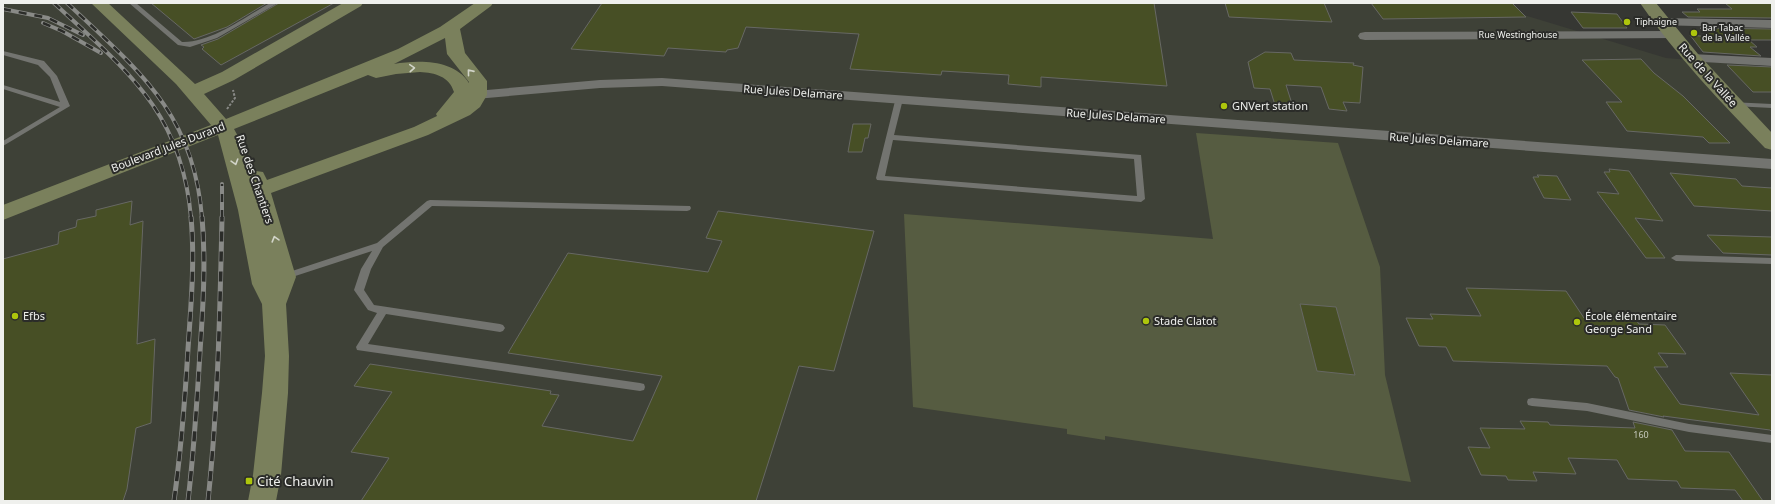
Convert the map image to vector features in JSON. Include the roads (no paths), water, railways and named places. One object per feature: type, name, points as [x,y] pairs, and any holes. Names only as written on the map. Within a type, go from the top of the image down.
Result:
[{"type":"street","name":"Rue des Chantiers","points":[[99,3],[194,86],[224,128],[252,192],[285,277],[269,294]]},
{"type":"street","points":[[194,86],[228,76],[356,3]]},
{"type":"street","name":"Boulevard Jules Durand","points":[[3,213],[143,156],[272,107],[419,45],[451,27],[485,3]]},
{"type":"street","name":"Rue de la Vallée","points":[[1648,3],[1666,29],[1691,58],[1772,144]]},
{"type":"street","name":"Rue Westinghouse","points":[[1366,36],[1666,29],[1772,24]]},
{"type":"street","points":[[252,192],[421,131],[448,120],[474,103],[478,95],[478,81],[456,54],[451,27]]},
{"type":"street","points":[[1691,58],[1772,62]]},
{"type":"street","name":"Boulevard Jules Durand","points":[[333,82],[381,71],[415,67],[434,68],[450,73],[460,82],[463,92],[460,96]]},
{"type":"street","name":"Rue Jules Delamare","points":[[460,96],[592,85],[662,82],[1772,164]]},
{"type":"street","name":"Rue des Chantiers","points":[[194,86],[214,95],[241,136],[252,192],[259,257],[269,294],[277,356],[267,475],[262,501]]},
{"type":"street","points":[[421,131],[447,112],[460,96]]},
{"type":"lane","points":[[132,3],[180,44],[185,46],[206,40],[275,3]]},
{"type":"lane","points":[[3,53],[41,63],[53,76],[66,106]]},
{"type":"lane","points":[[3,87],[66,106]]},
{"type":"lane","points":[[890,137],[1138,157],[1141,199],[880,178],[899,100]]},
{"type":"lane","points":[[1734,104],[1772,106]]},
{"type":"lane","points":[[3,144],[66,106]]},
{"type":"lane","points":[[500,328],[371,308],[359,290],[366,269],[380,245],[430,203],[687,208]]},
{"type":"lane","points":[[285,277],[380,245]]},
{"type":"lane","points":[[1676,258],[1772,261]]},
{"type":"lane","points":[[384,310],[361,347],[640,387]]},
{"type":"lane","points":[[1532,402],[1588,407],[1689,428],[1772,439]]},
{"type":"railway","points":[[54,3],[105,50],[127,73],[146,96],[163,121],[176,149],[186,181],[191,218]]},
{"type":"railway","points":[[67,3],[139,73],[158,96],[174,121],[188,150],[197,181],[202,218]]},
{"type":"railway","points":[[3,9],[48,18],[83,35]]},
{"type":"railway","points":[[43,23],[62,31],[101,53]]},
{"type":"railway","points":[[222,184],[222,217]]},
{"type":"railway","points":[[174,501],[186,387],[193,266],[191,217]]},
{"type":"railway","points":[[188,501],[195,426],[203,301],[204,251],[202,217]]},
{"type":"railway","points":[[208,501],[216,394],[222,217]]},
{"type":"place","name":"Tiphaigne","points":[[1627,22]]},
{"type":"place","name":"Bar Tabac de la Vallée","points":[[1694,33]]},
{"type":"place","name":"GNVert station","points":[[1224,106]]},
{"type":"place","name":"Efbs","points":[[15,316]]},
{"type":"place","name":"Stade Clatot","points":[[1146,321]]},
{"type":"place","name":"École élémentaire George Sand","points":[[1577,322]]},
{"type":"place","name":"Cité Chauvin","points":[[249,481]]}]
